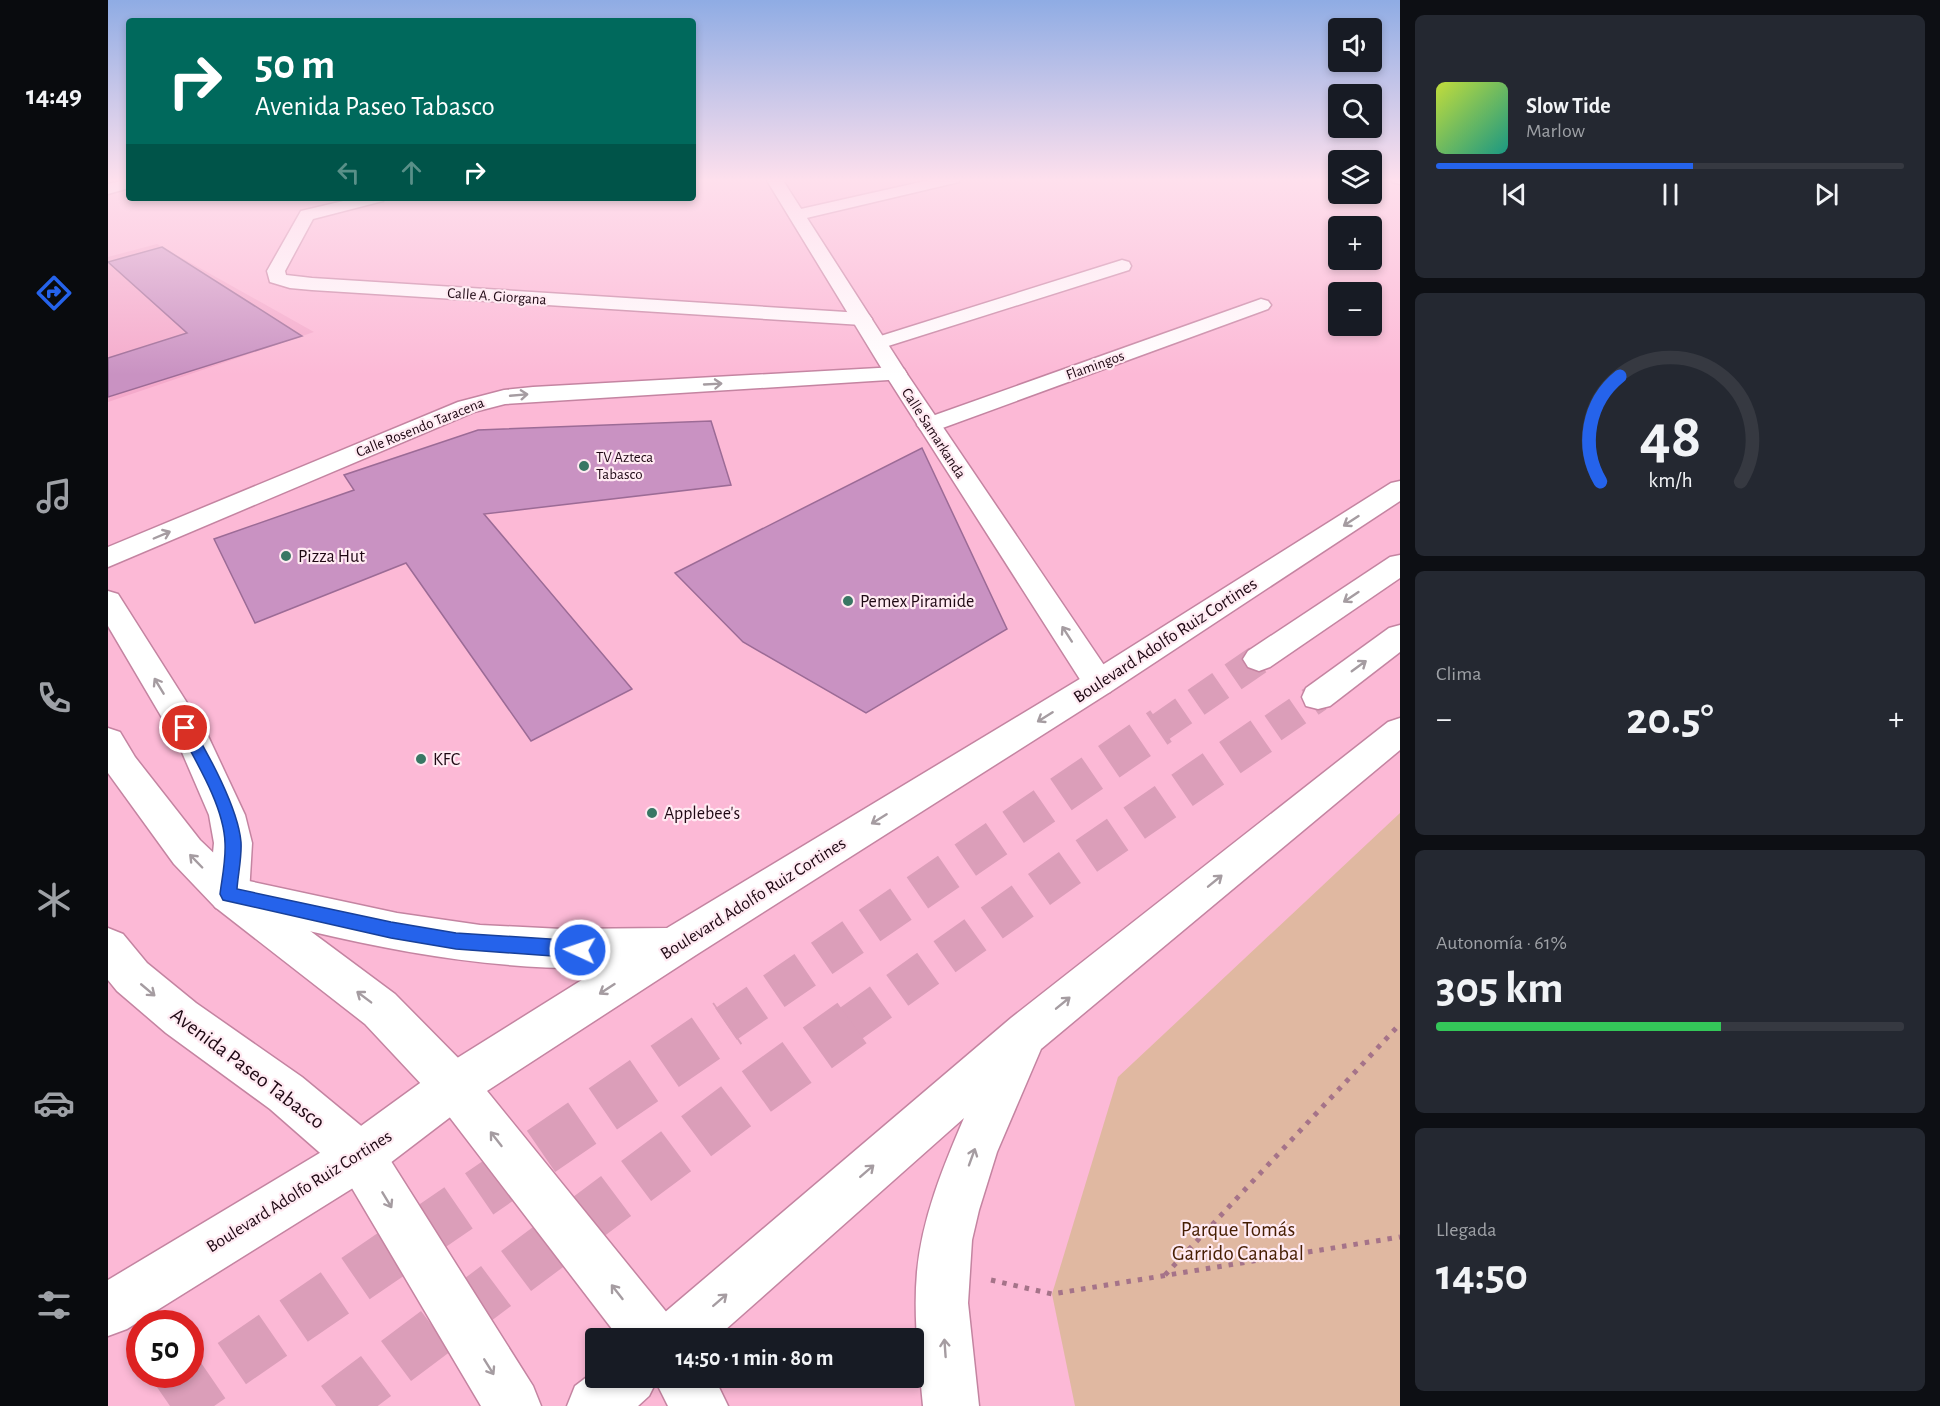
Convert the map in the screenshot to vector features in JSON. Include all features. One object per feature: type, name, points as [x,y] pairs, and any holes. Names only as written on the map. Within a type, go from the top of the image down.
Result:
[{"type":"main road","name":"Calle A. Giorgana","points":[[290,245],[276,271],[277,278],[301,283],[862,320]]},
{"type":"main road","name":"Calle Samarkanda","points":[[816,245],[928,424],[1100,683]]},
{"type":"main road","points":[[878,343],[1122,266]]},
{"type":"main road","name":"Flamingos","points":[[928,424],[1261,305]]},
{"type":"main road","name":"Calle Rosendo Taracena","points":[[108,558],[434,419],[491,399],[518,395],[896,374]]},
{"type":"main road","name":"Boulevard Adolfo Ruiz Cortines","points":[[108,1310],[360,1156],[454,1086],[674,946],[1100,683],[1400,489]]},
{"type":"main road","points":[[1259,658],[1400,564]]},
{"type":"main road","points":[[108,601],[196,746],[227,815],[233,843],[229,894]]},
{"type":"main road","points":[[1318,697],[1400,636]]},
{"type":"main road","points":[[687,1328],[1026,1033],[1400,731]]},
{"type":"main road","points":[[108,742],[123,767],[187,852],[229,894],[380,1009],[454,1086],[645,1328]]},
{"type":"main road","points":[[229,894],[407,934],[456,941],[580,950],[674,946]]},
{"type":"main road","name":"Avenida Paseo Tabasco","points":[[108,948],[132,977],[181,1018],[286,1093],[360,1156],[513,1406]]},
{"type":"main road","points":[[951,1406],[944,1347],[943,1269],[957,1197],[980,1135],[1026,1033]]},
{"type":"main road","points":[[595,1406],[617,1388]]},
{"type":"main road","points":[[688,1388],[700,1406]]},
{"type":"path","points":[[1165,1275],[1400,1024]]},
{"type":"path","points":[[943,1269],[1053,1294],[1400,1237]]},
{"type":"shaded area","points":[[158,245],[314,332],[108,402],[108,257]]},
{"type":"green space","name":"Parque Tomás Garrido Canabal","points":[[1400,813],[1400,1406],[1075,1406],[1052,1294],[1118,1077]]},
{"type":"building","points":[[162,247],[302,336],[108,397],[108,358],[187,333],[108,262]]},
{"type":"building","points":[[711,421],[731,485],[484,514],[632,689],[531,741],[406,563],[255,623],[214,539],[354,490],[344,475],[478,430]]},
{"type":"building","name":"Pemex Piramide","points":[[922,448],[1007,629],[866,713],[743,642],[675,573]]},
{"type":"tunnel","points":[[1159,728],[1259,659]]},
{"type":"tunnel","points":[[1273,728],[1318,697]]},
{"type":"tunnel","points":[[726,1024],[1161,726]]},
{"type":"tunnel","points":[[850,1024],[1079,861],[1276,726]]},
{"type":"tunnel","points":[[170,1406],[728,1023]]},
{"type":"tunnel","points":[[336,1406],[743,1101],[852,1023]]},
{"type":"place","name":"TV Azteca Tabasco","points":[[584,466]]},
{"type":"place","name":"Pizza Hut","points":[[286,556]]},
{"type":"place","name":"Pemex Piramide","points":[[848,601]]},
{"type":"place","name":"KFC","points":[[421,759]]},
{"type":"place","name":"Applebee's","points":[[652,813]]},
{"type":"route","points":[[185,728],[196,746],[227,815],[233,843],[229,894],[407,934],[456,941],[580,950]]}]
